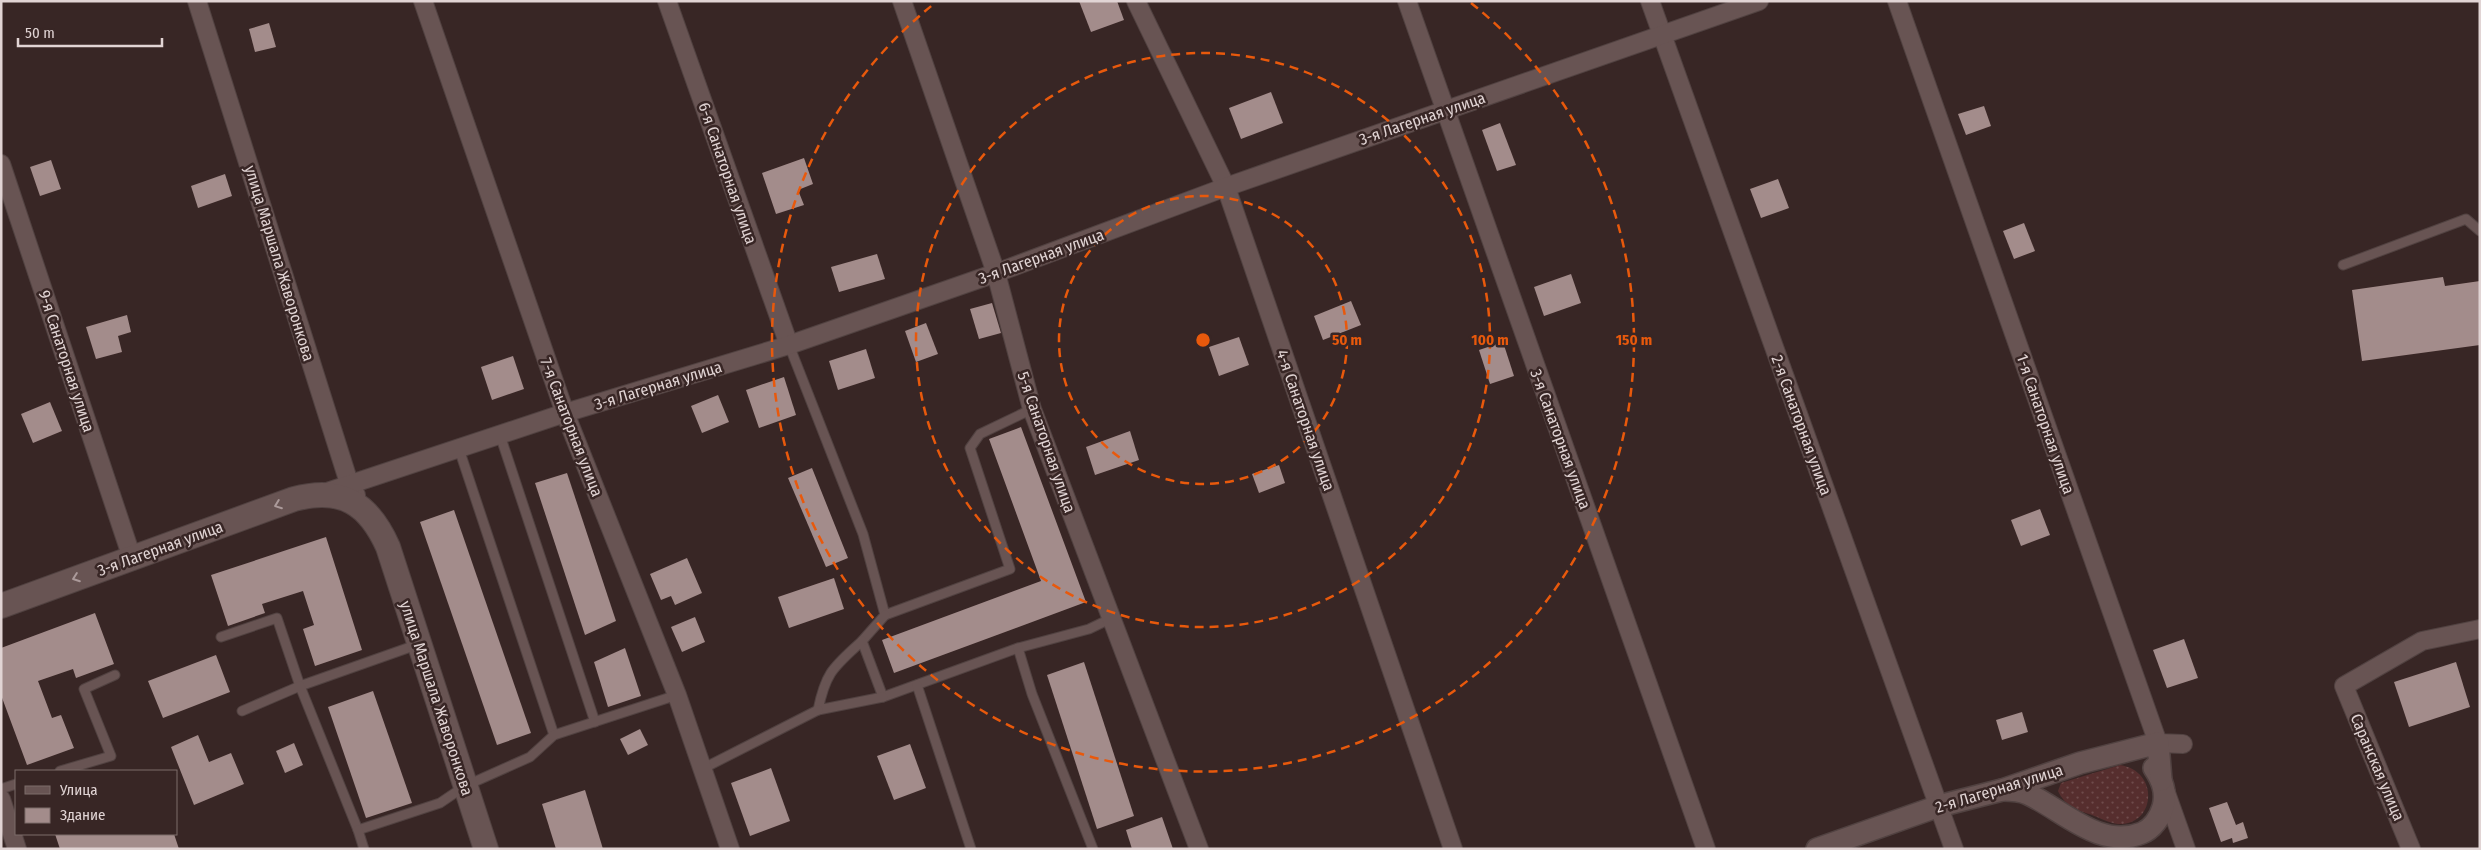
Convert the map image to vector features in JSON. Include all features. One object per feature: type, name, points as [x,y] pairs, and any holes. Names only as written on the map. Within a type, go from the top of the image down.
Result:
[{"type":"main road","name":"3-я Лагерная улица","points":[[1,606],[294,499],[318,494],[333,495],[349,500],[374,520],[388,547]]},
{"type":"main road","name":"улица Маршала Жаворонкова","points":[[388,547],[486,849]]},
{"type":"street","name":"улица Маршала Жаворонкова","points":[[197,1],[350,486],[374,520]]},
{"type":"street","name":"7-я Санаторная улица","points":[[423,1],[565,413],[677,695],[730,849]]},
{"type":"street","name":"6-я Санаторная улица","points":[[667,1],[789,345]]},
{"type":"street","name":"5-я Санаторная улица","points":[[902,1],[996,273],[1032,408],[1199,849]]},
{"type":"street","name":"4-я Санаторная улица","points":[[1136,1],[1226,187],[1453,849]]},
{"type":"street","name":"3-я Санаторная улица","points":[[1407,1],[1706,849]]},
{"type":"street","name":"2-я Санаторная улица","points":[[1650,1],[1954,849]]},
{"type":"street","name":"3-я Лагерная улица","points":[[318,494],[350,486],[565,413],[789,345],[996,273],[1226,187],[1759,1]]},
{"type":"street","name":"1-я Санаторная улица","points":[[1896,1],[2158,743],[2161,780],[2186,849]]},
{"type":"street","name":"9-я Санаторная улица","points":[[1,164],[132,558]]},
{"type":"street","name":"Саранская улица","points":[[2412,849],[2344,686],[2422,641],[2480,629]]},
{"type":"street","name":"2-я Лагерная улица","points":[[1817,849],[1939,806],[2002,790],[2080,763],[2158,743],[2183,744]]},
{"type":"street","points":[[2002,790],[2028,794],[2067,820],[2098,834],[2123,839],[2135,837],[2146,831],[2156,821],[2163,808],[2165,794],[2161,780],[2154,768],[2142,759],[2129,754],[2114,754]]},
{"type":"street","points":[[1,799],[17,849]]},
{"type":"lane","points":[[2344,265],[2466,219],[2480,232]]},
{"type":"lane","points":[[789,345],[863,534],[885,615]]},
{"type":"lane","points":[[818,710],[824,684],[831,672],[885,615],[1010,569],[970,448],[980,434],[1032,408]]},
{"type":"lane","points":[[500,435],[595,722]]},
{"type":"lane","points":[[459,449],[554,735]]},
{"type":"lane","points":[[221,637],[277,618],[300,686],[364,849]]},
{"type":"lane","points":[[702,768],[818,710],[883,697],[1018,648],[1089,629],[1112,618]]},
{"type":"lane","points":[[862,641],[883,697]]},
{"type":"lane","points":[[242,711],[300,686],[419,644]]},
{"type":"lane","points":[[1018,648],[1032,694],[1093,849]]},
{"type":"lane","points":[[63,770],[111,756],[84,689],[115,675]]},
{"type":"lane","points":[[917,685],[971,849]]},
{"type":"lane","points":[[358,830],[440,803],[465,786],[530,757],[554,735],[677,695]]},
{"type":"lane","points":[[1,789],[15,784]]},
{"type":"shaded area","points":[[2120,765],[2133,769],[2142,777],[2147,787],[2146,808],[2140,816],[2131,822],[2118,824],[2108,822],[2076,809],[2064,800],[2058,791],[2061,783]]},
{"type":"building","points":[[1079,1],[1117,1],[1124,20],[1091,32]]},
{"type":"building","points":[[269,23],[276,47],[255,52],[249,29]]},
{"type":"building","points":[[1271,92],[1283,123],[1241,139],[1229,108]]},
{"type":"building","points":[[1984,106],[1991,126],[1966,135],[1958,114]]},
{"type":"building","points":[[1500,123],[1516,165],[1497,171],[1482,130]]},
{"type":"building","points":[[804,158],[813,184],[798,190],[804,205],[776,214],[762,173]]},
{"type":"building","points":[[51,160],[61,189],[40,196],[30,167]]},
{"type":"building","points":[[225,174],[232,196],[198,208],[191,186]]},
{"type":"building","points":[[1778,179],[1789,208],[1761,218],[1750,189]]},
{"type":"building","points":[[2024,223],[2035,251],[2014,259],[2003,231]]},
{"type":"building","points":[[877,254],[885,279],[839,292],[831,267]]},
{"type":"building","points":[[1571,274],[1581,303],[1544,316],[1534,287]]},
{"type":"building","points":[[2443,277],[2445,286],[2480,281],[2480,345],[2362,361],[2352,290]]},
{"type":"building","points":[[1351,301],[1361,325],[1323,340],[1314,316]]},
{"type":"building","points":[[992,303],[1001,333],[979,339],[970,309]]},
{"type":"building","points":[[127,315],[131,332],[118,336],[122,352],[96,359],[86,327]]},
{"type":"building","points":[[926,323],[938,354],[916,362],[905,331]]},
{"type":"building","points":[[1239,337],[1249,365],[1219,376],[1209,347]]},
{"type":"building","points":[[1503,342],[1514,376],[1490,384],[1479,350]]},
{"type":"building","points":[[866,349],[875,378],[838,390],[829,361]]},
{"type":"building","points":[[513,356],[524,389],[492,400],[481,367]]},
{"type":"building","points":[[784,377],[796,415],[759,428],[746,390]]},
{"type":"building","points":[[718,395],[729,422],[702,433],[691,406]]},
{"type":"building","points":[[50,402],[62,431],[33,443],[21,414]]},
{"type":"building","points":[[1021,427],[1086,602],[894,673],[882,640],[1041,581],[989,439]]},
{"type":"building","points":[[1130,431],[1139,460],[1095,475],[1086,447]]},
{"type":"building","points":[[1279,465],[1285,483],[1259,493],[1252,474]]},
{"type":"building","points":[[812,468],[848,558],[826,567],[788,478]]},
{"type":"building","points":[[567,473],[616,621],[585,635],[535,483]]},
{"type":"building","points":[[2040,509],[2050,535],[2021,546],[2011,520]]},
{"type":"building","points":[[454,510],[531,733],[497,745],[420,522]]},
{"type":"building","points":[[326,537],[362,650],[315,666],[303,629],[314,625],[303,591],[262,604],[265,613],[228,626],[211,575]]},
{"type":"building","points":[[687,558],[702,593],[675,605],[671,596],[661,600],[650,574]]},
{"type":"building","points":[[834,578],[844,609],[789,628],[778,597]]},
{"type":"building","points":[[95,613],[114,664],[76,678],[73,669],[38,681],[52,718],[61,715],[74,748],[27,765],[1,695],[1,648]]},
{"type":"building","points":[[695,617],[705,642],[682,652],[671,627]]},
{"type":"building","points":[[2184,639],[2198,678],[2167,688],[2153,650]]},
{"type":"building","points":[[625,648],[641,696],[608,707],[594,662]]},
{"type":"building","points":[[216,655],[230,692],[163,718],[148,681]]},
{"type":"building","points":[[1084,662],[1134,816],[1097,829],[1047,675]]},
{"type":"building","points":[[2456,662],[2470,707],[2409,727],[2394,682]]},
{"type":"building","points":[[373,691],[412,803],[366,818],[328,707]]},
{"type":"building","points":[[2022,712],[2028,732],[2002,740],[1996,720]]},
{"type":"building","points":[[640,729],[648,745],[628,755],[620,739]]},
{"type":"building","points":[[198,735],[209,762],[231,753],[244,784],[194,805],[171,747]]},
{"type":"building","points":[[294,743],[303,765],[285,773],[276,751]]},
{"type":"building","points":[[910,744],[926,788],[894,800],[877,756]]},
{"type":"building","points":[[771,768],[790,821],[750,836],[731,783]]},
{"type":"building","points":[[585,790],[603,849],[556,849],[542,804]]},
{"type":"building","points":[[2227,802],[2236,825],[2243,822],[2248,838],[2233,843],[2232,838],[2221,842],[2209,808]]},
{"type":"building","points":[[1162,817],[1173,849],[1132,849],[1126,830]]},
{"type":"building","points":[[55,835],[174,835],[179,849],[60,849]]}]
